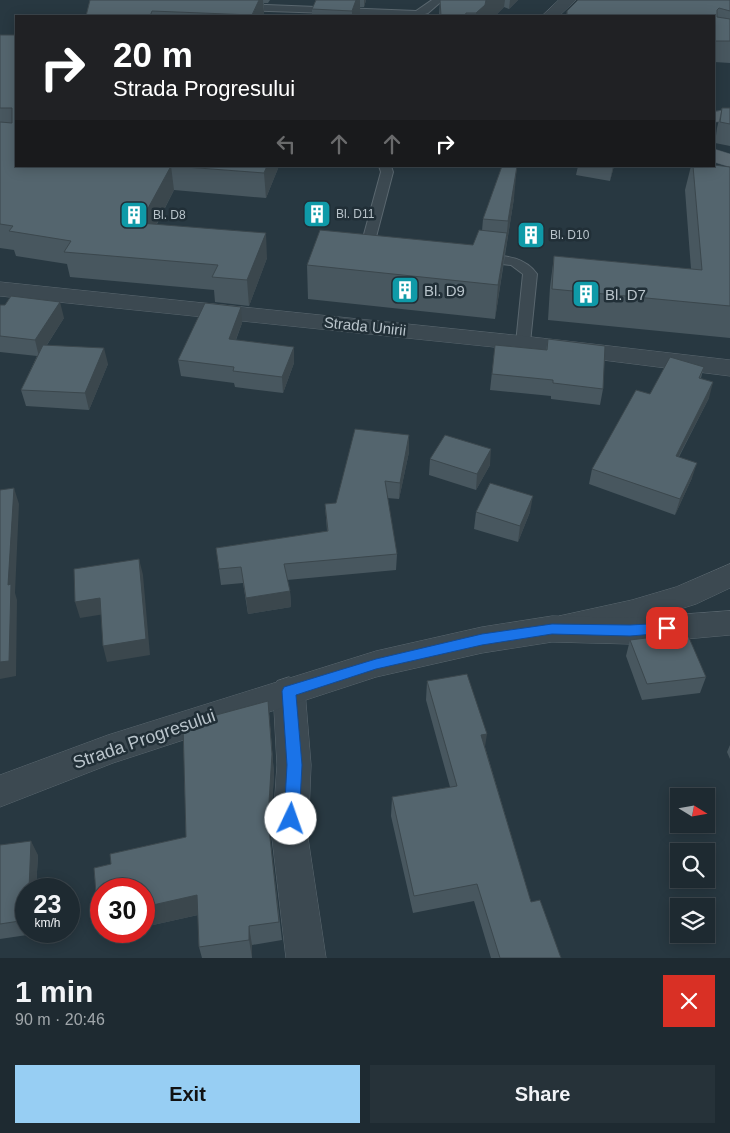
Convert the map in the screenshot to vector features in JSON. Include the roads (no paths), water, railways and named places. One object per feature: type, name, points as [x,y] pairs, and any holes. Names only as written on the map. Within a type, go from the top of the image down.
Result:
[{"type":"main road","points":[[715,117],[730,115]]},
{"type":"main road","points":[[715,154],[730,161]]},
{"type":"street","points":[[551,15],[568,0]]},
{"type":"street","name":"Strada Unirii","points":[[0,289],[523,343],[730,368]]},
{"type":"street","points":[[552,629],[632,612],[676,598],[730,575]]},
{"type":"street","name":"Strada Progresului","points":[[0,791],[108,750],[376,664],[482,640],[552,629],[630,631],[730,623]]},
{"type":"street","points":[[289,691],[294,765],[290,838],[306,958]]},
{"type":"lane","points":[[234,7],[286,4],[416,14],[425,11],[438,0]]},
{"type":"lane","points":[[385,167],[387,172],[369,238],[376,245],[400,250]]},
{"type":"lane","points":[[467,256],[515,261],[526,266],[530,274],[523,343]]},
{"type":"place","name":"Bl. D11","points":[[317,214]]},
{"type":"place","name":"Bl. D8","points":[[134,215]]},
{"type":"place","name":"Bl. D10","points":[[531,235]]},
{"type":"place","name":"Bl. D9","points":[[405,290]]},
{"type":"place","name":"Bl. D7","points":[[586,294]]}]
